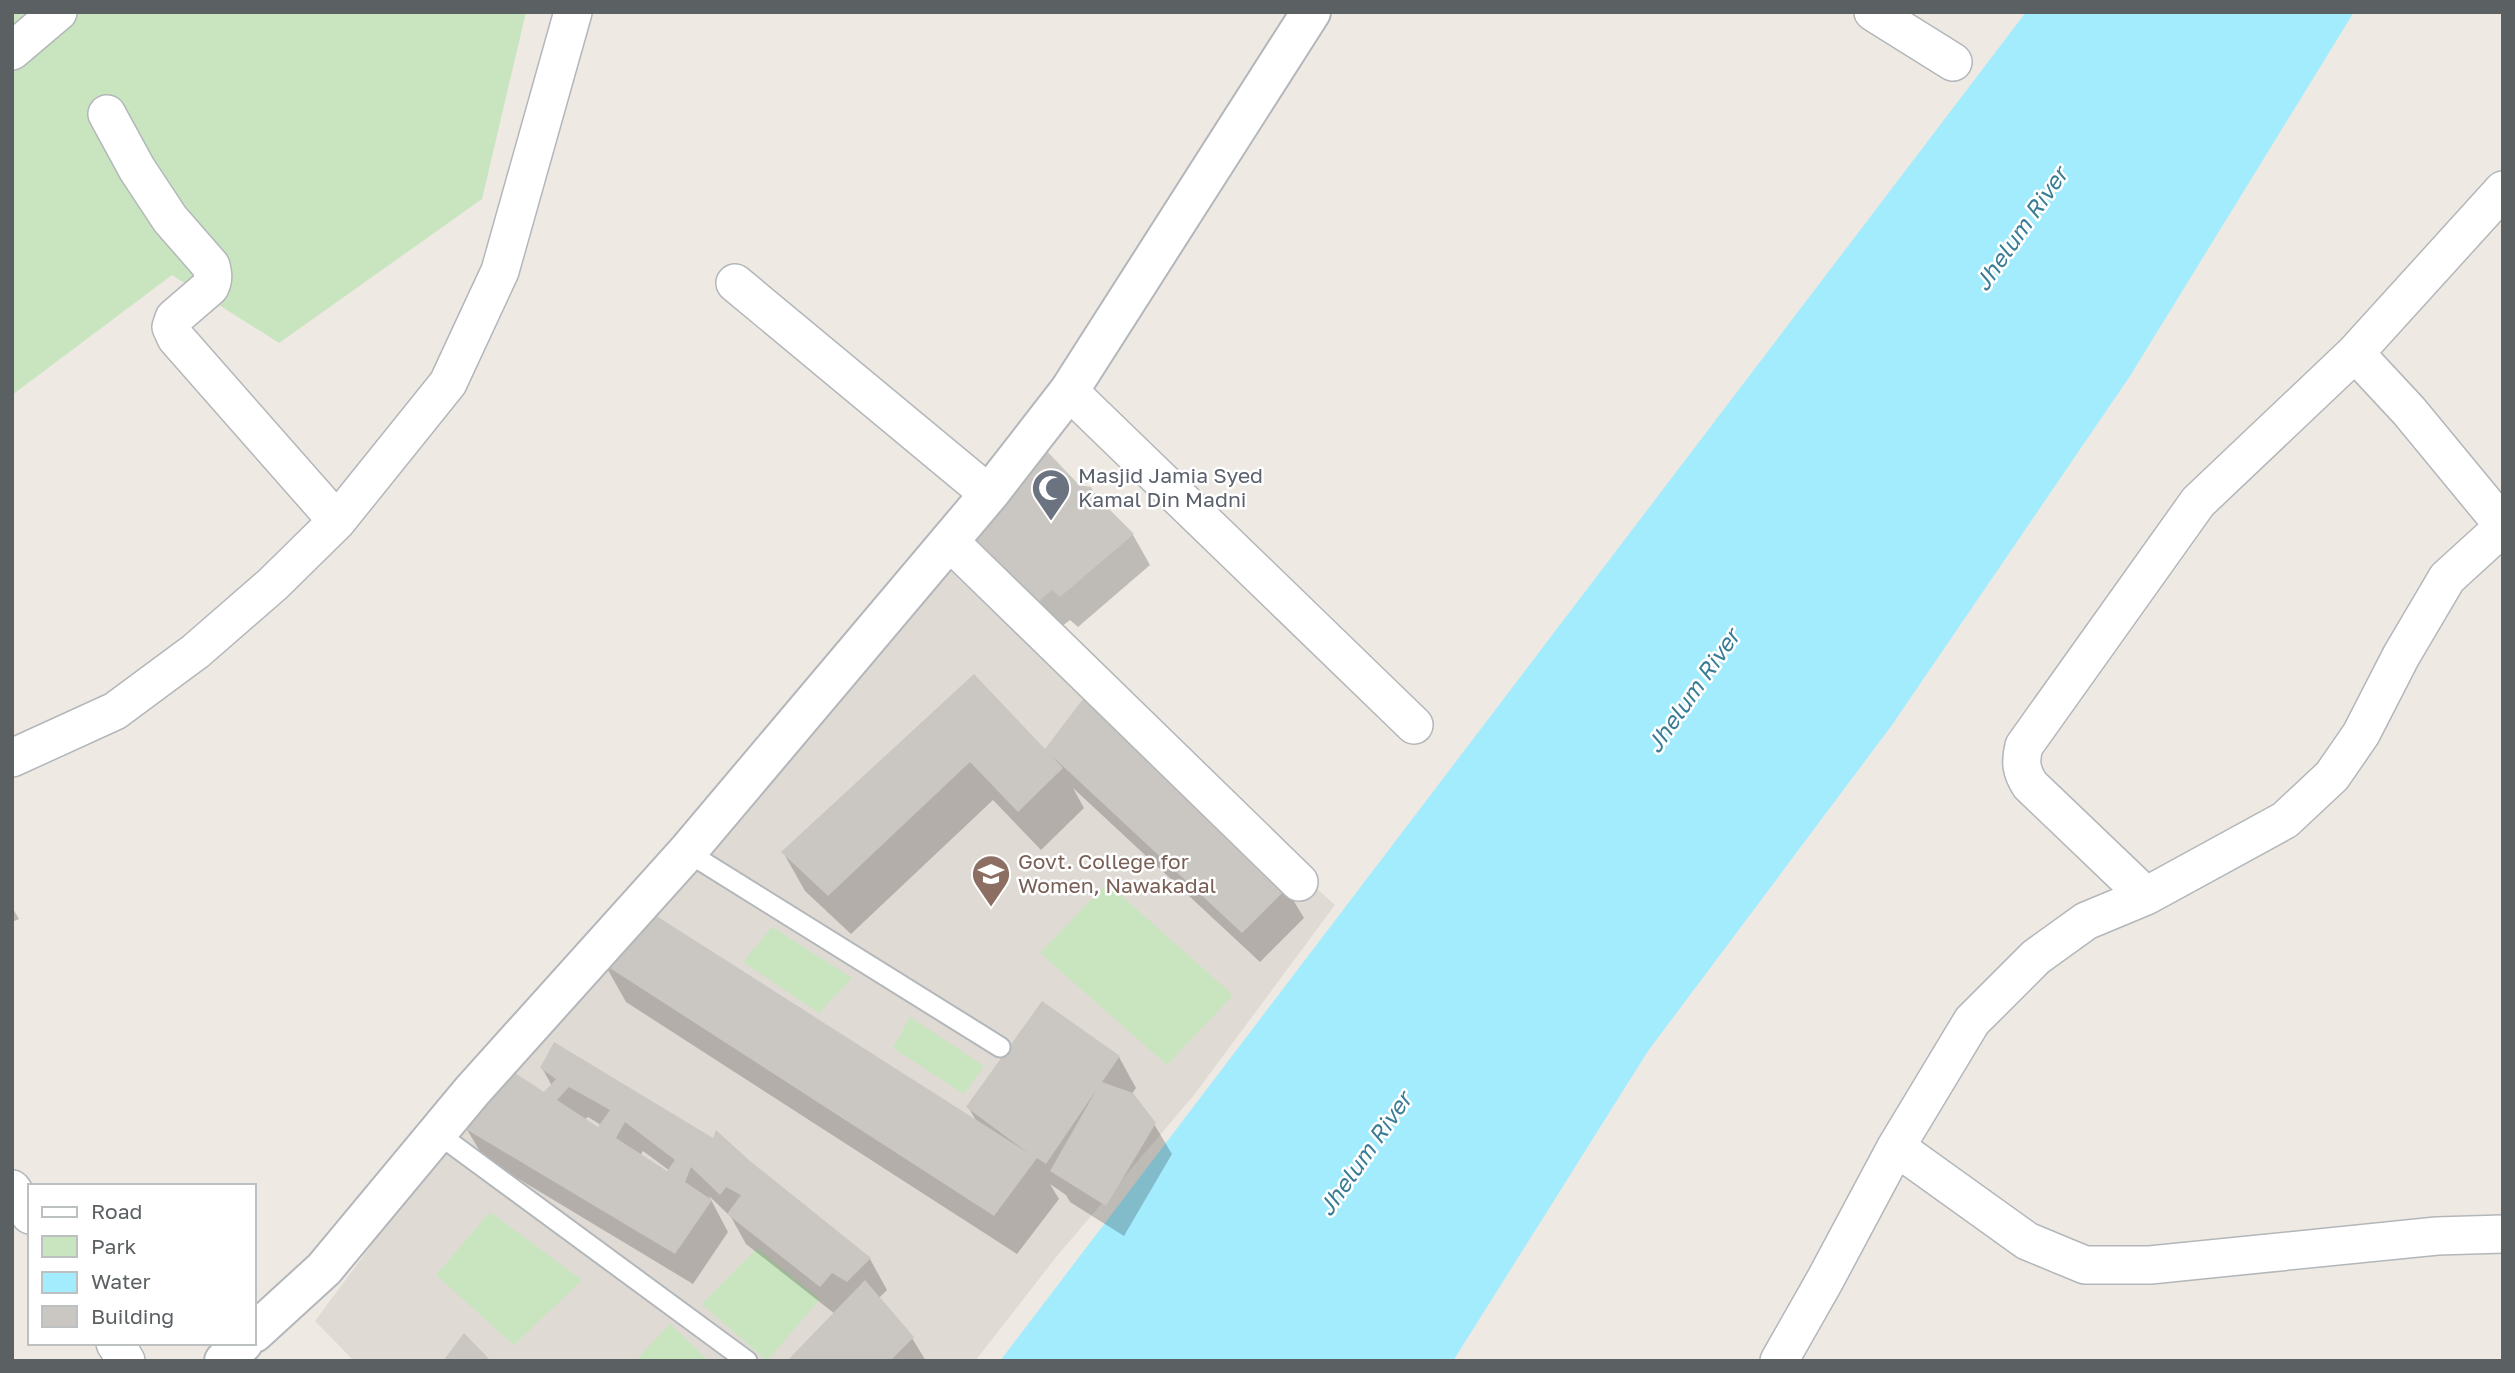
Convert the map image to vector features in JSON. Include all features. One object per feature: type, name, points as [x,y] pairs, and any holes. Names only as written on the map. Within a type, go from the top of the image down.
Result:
[{"type":"street","points":[[12,51],[58,12]]},
{"type":"street","points":[[12,758],[115,711],[205,643],[273,584],[337,520],[448,383],[500,271],[573,12]]},
{"type":"street","points":[[256,1331],[324,1269],[437,1133],[687,852],[989,494],[1069,391],[1311,12]]},
{"type":"street","points":[[1873,12],[1953,62]]},
{"type":"street","points":[[107,114],[137,169],[164,209],[211,266],[214,280],[210,287],[174,318],[171,327],[176,338],[337,520]]},
{"type":"street","points":[[2146,896],[2030,785],[2023,775],[2020,763],[2024,746],[2198,502],[2355,353],[2503,190]]},
{"type":"street","points":[[736,283],[989,494]]},
{"type":"street","points":[[1779,1361],[1896,1147],[1972,1021],[2036,957],[2086,921],[2146,896],[2285,820],[2332,776],[2361,734],[2401,656],[2447,578],[2503,526],[2410,411],[2355,353]]},
{"type":"street","points":[[1069,391],[1414,725]]},
{"type":"street","points":[[949,541],[1300,882]]},
{"type":"street","points":[[1896,1147],[2026,1241],[2085,1265],[2150,1265],[2437,1236],[2503,1234]]},
{"type":"street","points":[[12,1189],[28,1212]]},
{"type":"street","points":[[116,1345],[127,1361]]},
{"type":"street","points":[[224,1361],[241,1345]]},
{"type":"lane","points":[[687,852],[1000,1046]]},
{"type":"lane","points":[[437,1133],[747,1361]]},
{"type":"shaded area","name":"Govt. College for Women, Nawakadal","points":[[950,555],[1335,905],[1194,1095],[1057,1256],[975,1361],[354,1361],[315,1321],[439,1154]]},
{"type":"green space","points":[[12,12],[526,12],[482,199],[279,343],[172,275],[12,395]]},
{"type":"green space","points":[[1107,883],[1233,995],[1167,1065],[1040,953]]},
{"type":"green space","points":[[772,927],[852,978],[819,1013],[743,962]]},
{"type":"green space","points":[[910,1017],[984,1066],[964,1094],[893,1048]]},
{"type":"green space","points":[[490,1212],[582,1280],[514,1345],[436,1275]]},
{"type":"green space","points":[[757,1248],[820,1299],[767,1361],[702,1304]]},
{"type":"green space","points":[[670,1324],[709,1361],[635,1361]]},
{"type":"water","name":"Jhelum River","points":[[2026,12],[2354,12],[2130,376],[1892,725],[1648,1051],[1453,1361],[1000,1361]]},
{"type":"building","name":"Masjid Jamia Syed Kamal Din Madni","points":[[1044,448],[1079,485],[1091,487],[1096,496],[1134,534],[1060,597],[1052,590],[1033,606],[977,542],[976,529],[983,515],[1030,473]]},
{"type":"building","points":[[974,674],[1045,749],[1089,691],[1288,887],[1242,933],[1052,756],[1063,768],[1018,812],[970,762],[828,896],[781,852]]},
{"type":"building","points":[[647,910],[1028,1153],[966,1107],[1042,1001],[1120,1056],[1102,1082],[1133,1093],[1156,1123],[1106,1206],[1050,1171],[1097,1089],[1046,1164],[1037,1158],[994,1216],[602,963]]},
{"type":"building","points":[[554,1042],[713,1138],[716,1130],[750,1161],[871,1258],[847,1282],[832,1273],[820,1287],[727,1214],[741,1195],[726,1187],[720,1195],[691,1167],[685,1182],[712,1200],[675,1254],[464,1128],[504,1066],[544,1092],[556,1079],[540,1068]],"holes":[[[569,1087],[610,1110],[598,1127],[557,1100]],[[625,1122],[675,1160],[667,1171],[616,1138]]]},
{"type":"building","points":[[865,1280],[914,1337],[890,1361],[787,1361]]},
{"type":"building","points":[[464,1333],[491,1361],[443,1361]]},
{"type":"place","name":"Masjid Jamia Syed Kamal Din Madni","points":[[1051,522]]},
{"type":"place","name":"Govt. College for Women, Nawakadal","points":[[991,908]]}]
